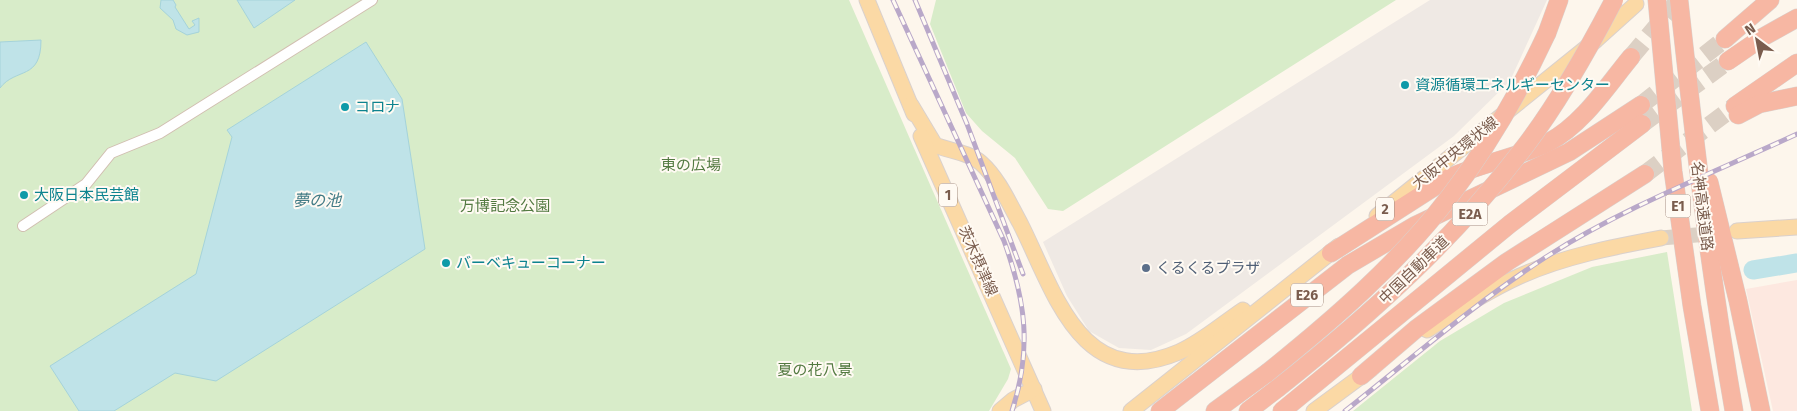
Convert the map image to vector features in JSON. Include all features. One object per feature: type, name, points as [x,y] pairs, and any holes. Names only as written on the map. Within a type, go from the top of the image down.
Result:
[{"type":"highway","name":"中国自動車道","points":[[1215,411],[1267,373],[1349,304],[1411,242],[1449,197],[1499,125],[1525,80],[1560,0]]},
{"type":"highway","name":"中国自動車道","points":[[1248,411],[1383,302],[1468,216],[1526,145],[1549,112],[1596,36],[1614,0]]},
{"type":"highway","name":"名神高速道路","points":[[1657,0],[1673,171],[1692,306],[1710,411]]},
{"type":"highway","name":"名神高速道路","points":[[1679,0],[1690,106],[1715,301],[1734,411]]},
{"type":"highway","points":[[1725,39],[1770,0]]},
{"type":"highway","points":[[1728,61],[1763,37],[1797,18]]},
{"type":"highway","points":[[1331,253],[1445,180],[1461,172],[1536,148],[1560,135],[1581,116],[1631,58]]},
{"type":"highway","points":[[1797,63],[1737,110],[1797,96]]},
{"type":"highway","name":"E26","points":[[1160,411],[1308,294],[1362,256],[1442,212],[1569,152],[1641,105]]},
{"type":"highway","points":[[1690,106],[1738,301],[1761,411]]},
{"type":"highway","name":"E2A","points":[[1282,411],[1510,224],[1642,124]]},
{"type":"highway","points":[[1361,376],[1416,329],[1507,262],[1645,174]]},
{"type":"main road","name":"茨木摂津線","points":[[866,0],[911,104],[927,148],[1043,411]]},
{"type":"main road","name":"大阪中央環状線","points":[[1131,411],[1596,40],[1636,4]]},
{"type":"main road","points":[[911,104],[935,145],[974,158],[990,173],[1011,207],[1074,328],[1102,354],[1139,362],[1166,357],[1194,344],[1259,299],[1297,279]]},
{"type":"main road","points":[[1737,231],[1797,227]]},
{"type":"main road","points":[[1314,411],[1361,376],[1446,318],[1521,276],[1582,255],[1661,238]]},
{"type":"main road","points":[[1000,411],[1013,400],[1034,389]]},
{"type":"main road","points":[[1320,411],[1334,396]]},
{"type":"street","points":[[23,226],[86,184],[111,153],[160,134],[372,0]]},
{"type":"shaded area","points":[[1430,0],[1547,0],[1510,81],[1454,136],[1186,334],[1151,350],[1119,348],[1089,331],[1067,296],[1043,242]]},
{"type":"shaded area","points":[[1797,280],[1797,411],[1773,411],[1746,289]]},
{"type":"green space","name":"万博記念公園","points":[[0,0],[849,0],[1011,369],[1008,379],[989,411],[0,411]]},
{"type":"green space","points":[[936,0],[1396,0],[1063,211],[1048,209],[1015,158],[982,131],[966,113],[930,24]]},
{"type":"green space","points":[[1667,252],[1692,411],[1353,411],[1440,341],[1504,303],[1592,267]]},
{"type":"water","points":[[161,0],[173,0],[176,5],[175,7],[189,29],[195,25],[192,21],[199,18],[199,32],[187,35],[176,29],[173,20],[160,8]]},
{"type":"water","points":[[237,0],[295,0],[254,28]]},
{"type":"water","points":[[41,40],[40,53],[37,62],[32,68],[13,77],[0,88],[0,42]]},
{"type":"water","name":"夢の池","points":[[366,42],[402,99],[425,249],[216,381],[175,373],[114,411],[79,411],[50,366],[196,274],[232,137],[227,130]]},
{"type":"waterway","points":[[1753,270],[1797,263]]},
{"type":"tunnel","points":[[1631,57],[1679,0]]},
{"type":"tunnel","points":[[1641,105],[1725,39]]},
{"type":"tunnel","points":[[1642,124],[1728,61]]},
{"type":"tunnel","points":[[1645,174],[1735,106]]},
{"type":"tunnel","points":[[1661,238],[1718,233]]},
{"type":"railway","points":[[893,0],[1004,241],[1011,263],[1024,326],[1022,367],[1012,411]]},
{"type":"railway","points":[[915,0],[967,124],[1023,274]]},
{"type":"railway","points":[[1345,411],[1469,312],[1546,257],[1606,222],[1638,206],[1797,134]]},
{"type":"place","name":"資源循環エネルギーセンター","points":[[1405,85]]},
{"type":"place","name":"コロナ","points":[[345,107]]},
{"type":"place","name":"大阪日本民芸館","points":[[24,195]]},
{"type":"place","name":"バーベキューコーナー","points":[[446,263]]},
{"type":"place","name":"くるくるプラザ","points":[[1146,268]]},
{"type":"park label","name":"東の広場","points":[[691,165]]},
{"type":"park label","name":"夏の花八景","points":[[815,370]]}]
